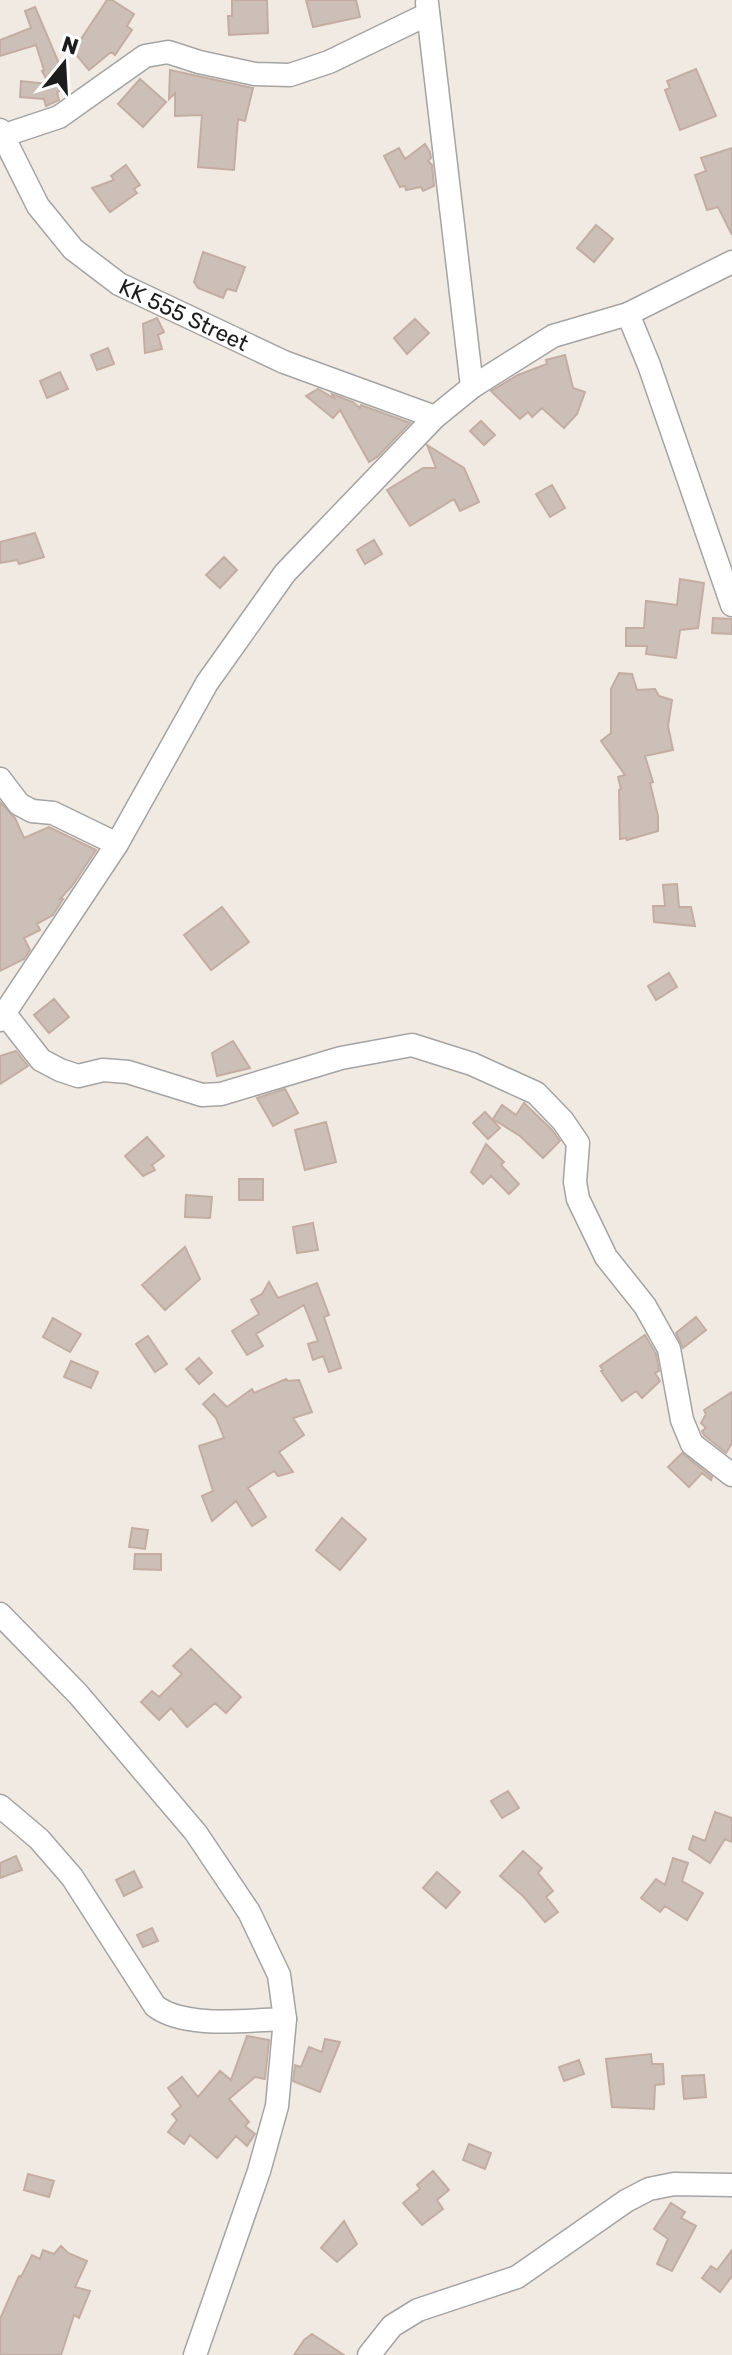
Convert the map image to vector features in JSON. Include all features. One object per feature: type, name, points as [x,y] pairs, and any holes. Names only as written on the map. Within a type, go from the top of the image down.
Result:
[{"type":"street","points":[[1,133],[59,117],[145,56],[168,52],[255,74],[290,75],[329,62],[428,7],[472,387]]},
{"type":"street","name":"KK 555 Street","points":[[1,133],[38,206],[73,249],[119,284],[284,362],[435,417]]},
{"type":"street","points":[[732,262],[628,314],[553,336],[472,387],[435,417],[285,573],[207,683],[117,844],[3,1017],[41,1060],[60,1070],[78,1076],[103,1070],[128,1072],[202,1095],[221,1094],[341,1058],[412,1045],[472,1064],[536,1093],[563,1121],[578,1143],[575,1182],[578,1199],[606,1257],[645,1306],[669,1349],[682,1420],[692,1444],[732,1475]]},
{"type":"street","points":[[628,314],[649,365],[732,605]]},
{"type":"street","points":[[0,779],[19,804],[32,811],[53,813],[117,844]]},
{"type":"street","points":[[0,1614],[78,1694],[196,1833],[249,1912],[279,1975],[285,2019],[277,2106],[259,2171],[195,2355]]},
{"type":"street","points":[[0,1806],[39,1839],[72,1877],[155,2006],[165,2013],[198,2020],[285,2019]]},
{"type":"street","points":[[369,2355],[392,2326],[418,2310],[517,2277],[626,2201],[649,2189],[674,2184],[732,2185]]},
{"type":"building","points":[[107,0],[134,14],[127,26],[132,30],[115,55],[111,52],[89,70],[73,51]]},
{"type":"building","points":[[232,0],[267,0],[268,33],[229,35],[228,16],[232,16]]},
{"type":"building","points":[[306,0],[356,0],[360,17],[313,27]]},
{"type":"building","points":[[35,7],[69,87],[57,92],[59,100],[46,106],[44,99],[20,97],[21,81],[49,84],[42,71],[36,45],[0,56],[0,40],[31,28],[25,11]]},
{"type":"building","points":[[696,69],[716,116],[680,130],[665,90],[670,88],[667,81]]},
{"type":"building","points":[[170,70],[253,88],[245,121],[238,119],[234,170],[198,167],[202,115],[175,116],[175,93],[169,99]]},
{"type":"building","points":[[140,79],[166,102],[143,127],[118,104]]},
{"type":"building","points":[[425,144],[430,152],[428,161],[432,165],[434,186],[423,191],[421,187],[406,190],[405,186],[400,187],[384,156],[399,148],[405,159]]},
{"type":"building","points":[[732,148],[732,235],[718,207],[707,210],[695,175],[706,171],[701,158]]},
{"type":"building","points":[[126,165],[140,185],[134,189],[137,193],[110,212],[92,188],[114,180],[111,176]]},
{"type":"building","points":[[596,225],[613,239],[594,262],[577,248]]},
{"type":"building","points":[[203,252],[245,267],[236,291],[227,289],[223,298],[198,288],[194,282]]},
{"type":"building","points":[[157,318],[164,332],[158,335],[162,349],[145,353],[143,324]]},
{"type":"building","points":[[415,319],[429,333],[407,354],[394,338]]},
{"type":"building","points":[[108,348],[114,364],[97,370],[91,355]]},
{"type":"building","points":[[565,355],[573,388],[585,392],[577,414],[564,428],[542,408],[532,417],[528,412],[520,419],[491,391],[518,375],[547,364],[546,360]]},
{"type":"building","points":[[60,372],[68,389],[47,398],[40,381]]},
{"type":"building","points":[[318,389],[334,398],[332,394],[353,402],[360,408],[361,405],[410,423],[369,462],[340,410],[333,418],[306,396]]},
{"type":"building","points":[[481,421],[495,435],[484,445],[470,431]]},
{"type":"building","points":[[427,445],[464,468],[479,502],[460,511],[454,499],[410,526],[387,490],[423,468],[436,468]]},
{"type":"building","points":[[552,485],[565,508],[550,517],[536,494]]},
{"type":"building","points":[[35,533],[44,557],[19,564],[17,560],[0,563],[0,542]]},
{"type":"building","points":[[374,540],[382,554],[365,564],[357,550]]},
{"type":"building","points":[[224,557],[237,570],[220,588],[206,575]]},
{"type":"building","points":[[680,579],[704,583],[698,628],[680,630],[676,658],[646,654],[647,646],[626,646],[626,628],[644,628],[646,601],[677,605]]},
{"type":"building","points":[[713,618],[732,619],[732,634],[712,633]]},
{"type":"building","points":[[619,673],[632,674],[637,690],[655,689],[659,696],[672,700],[668,726],[673,750],[645,756],[653,782],[650,783],[658,816],[658,831],[627,840],[620,839],[621,789],[618,777],[625,775],[601,741],[611,733],[611,689]]},
{"type":"building","points":[[0,802],[15,818],[24,838],[49,827],[96,850],[60,899],[63,899],[53,915],[37,924],[40,930],[24,938],[30,950],[24,959],[0,971]]},
{"type":"building","points":[[677,884],[679,907],[691,907],[695,926],[654,922],[653,906],[665,906],[663,885]]},
{"type":"building","points":[[222,907],[249,942],[211,970],[184,935]]},
{"type":"building","points":[[669,973],[677,987],[656,1000],[648,986]]},
{"type":"building","points":[[54,999],[69,1017],[49,1033],[34,1015]]},
{"type":"building","points":[[233,1041],[250,1068],[217,1076],[212,1053]]},
{"type":"building","points":[[16,1051],[28,1066],[0,1084],[0,1056]]},
{"type":"building","points":[[285,1089],[298,1113],[273,1126],[257,1098]]},
{"type":"building","points":[[524,1103],[560,1141],[543,1158],[520,1136],[493,1119],[502,1105],[516,1115]]},
{"type":"building","points":[[485,1112],[500,1128],[488,1139],[473,1123]]},
{"type":"building","points":[[326,1122],[336,1162],[305,1170],[295,1130]]},
{"type":"building","points":[[147,1137],[164,1156],[152,1165],[155,1170],[143,1176],[125,1156]]},
{"type":"building","points":[[486,1144],[504,1162],[501,1165],[519,1184],[509,1194],[491,1176],[483,1184],[471,1172]]},
{"type":"building","points":[[239,1179],[263,1179],[263,1200],[239,1200]]},
{"type":"building","points":[[186,1195],[212,1197],[210,1218],[185,1217]]},
{"type":"building","points":[[313,1223],[318,1250],[297,1253],[293,1227]]},
{"type":"building","points":[[185,1247],[200,1279],[165,1310],[142,1285]]},
{"type":"building","points":[[269,1282],[278,1298],[317,1283],[329,1315],[324,1317],[341,1368],[329,1372],[323,1356],[313,1360],[308,1344],[318,1341],[304,1305],[256,1334],[263,1346],[247,1355],[232,1331],[259,1314],[251,1300],[262,1294]]},
{"type":"building","points":[[696,1317],[706,1330],[683,1348],[676,1333]]},
{"type":"building","points":[[53,1318],[81,1334],[70,1352],[43,1337]]},
{"type":"building","points":[[645,1335],[656,1354],[659,1371],[655,1373],[660,1381],[642,1398],[636,1391],[622,1401],[600,1366]]},
{"type":"building","points":[[148,1336],[167,1364],[155,1372],[136,1344]]},
{"type":"building","points":[[199,1358],[212,1373],[199,1384],[186,1369]]},
{"type":"building","points":[[71,1361],[98,1372],[91,1388],[64,1377]]},
{"type":"building","points":[[286,1379],[299,1380],[312,1412],[293,1418],[304,1435],[279,1452],[293,1472],[278,1476],[274,1471],[248,1488],[266,1517],[252,1526],[236,1501],[212,1521],[202,1496],[213,1491],[199,1446],[224,1438],[216,1418],[203,1404],[214,1394],[227,1407],[252,1389],[254,1393]]},
{"type":"building","points":[[732,1392],[732,1443],[726,1453],[704,1435],[702,1431],[706,1428],[701,1423],[706,1414],[704,1410]]},
{"type":"building","points":[[682,1453],[712,1477],[711,1480],[702,1473],[689,1487],[668,1467]]},
{"type":"building","points":[[342,1518],[366,1539],[340,1570],[316,1550]]},
{"type":"building","points":[[132,1528],[148,1530],[145,1549],[129,1547]]},
{"type":"building","points":[[135,1554],[161,1554],[161,1570],[134,1569]]},
{"type":"building","points":[[191,1649],[241,1697],[226,1713],[215,1703],[187,1727],[171,1708],[159,1720],[141,1702],[152,1691],[159,1697],[182,1674],[173,1666]]},
{"type":"building","points":[[508,1791],[519,1808],[502,1818],[491,1801]]},
{"type":"building","points":[[715,1812],[732,1818],[732,1842],[725,1839],[710,1863],[689,1849],[693,1836],[705,1841]]},
{"type":"building","points":[[523,1851],[542,1868],[538,1873],[553,1891],[546,1897],[558,1912],[545,1922],[524,1897],[500,1876]]},
{"type":"building","points":[[16,1856],[22,1870],[0,1878],[0,1863]]},
{"type":"building","points":[[673,1858],[688,1863],[682,1881],[703,1893],[687,1920],[665,1906],[660,1912],[641,1898],[656,1879],[665,1885]]},
{"type":"building","points":[[134,1871],[142,1887],[124,1896],[116,1880]]},
{"type":"building","points":[[437,1872],[460,1892],[446,1908],[423,1888]]},
{"type":"building","points":[[152,1928],[158,1941],[143,1947],[137,1935]]},
{"type":"building","points":[[247,2036],[269,2040],[265,2079],[255,2077],[229,2099],[249,2122],[245,2126],[255,2134],[247,2146],[236,2136],[217,2158],[190,2135],[184,2144],[168,2132],[177,2120],[172,2114],[181,2106],[168,2088],[182,2077],[198,2097],[220,2071],[231,2080]]},
{"type":"building","points":[[325,2039],[340,2042],[320,2092],[293,2081],[295,2065],[301,2067],[309,2047],[322,2052]]},
{"type":"building","points":[[651,2054],[652,2064],[663,2064],[664,2084],[655,2085],[654,2109],[612,2107],[606,2059]]},
{"type":"building","points":[[579,2060],[584,2074],[564,2081],[559,2067]]},
{"type":"building","points":[[704,2075],[706,2097],[684,2099],[682,2076]]},
{"type":"building","points":[[469,2144],[491,2153],[485,2169],[463,2160]]},
{"type":"building","points":[[433,2171],[449,2190],[437,2200],[443,2209],[422,2225],[403,2203],[420,2189],[417,2185]]},
{"type":"building","points":[[28,2174],[54,2181],[49,2197],[24,2190]]},
{"type":"building","points":[[671,2203],[685,2212],[681,2218],[696,2226],[672,2271],[657,2264],[668,2239],[654,2229]]},
{"type":"building","points":[[344,2221],[357,2244],[337,2262],[321,2248]]},
{"type":"building","points":[[61,2246],[68,2253],[87,2261],[75,2287],[90,2291],[79,2318],[74,2315],[61,2355],[0,2355],[0,2319],[19,2276],[32,2255],[40,2259],[43,2250],[54,2254]]},
{"type":"building","points":[[732,2250],[732,2276],[720,2292],[702,2278],[711,2266],[717,2270]]},
{"type":"building","points":[[312,2334],[344,2355],[294,2355]]}]
